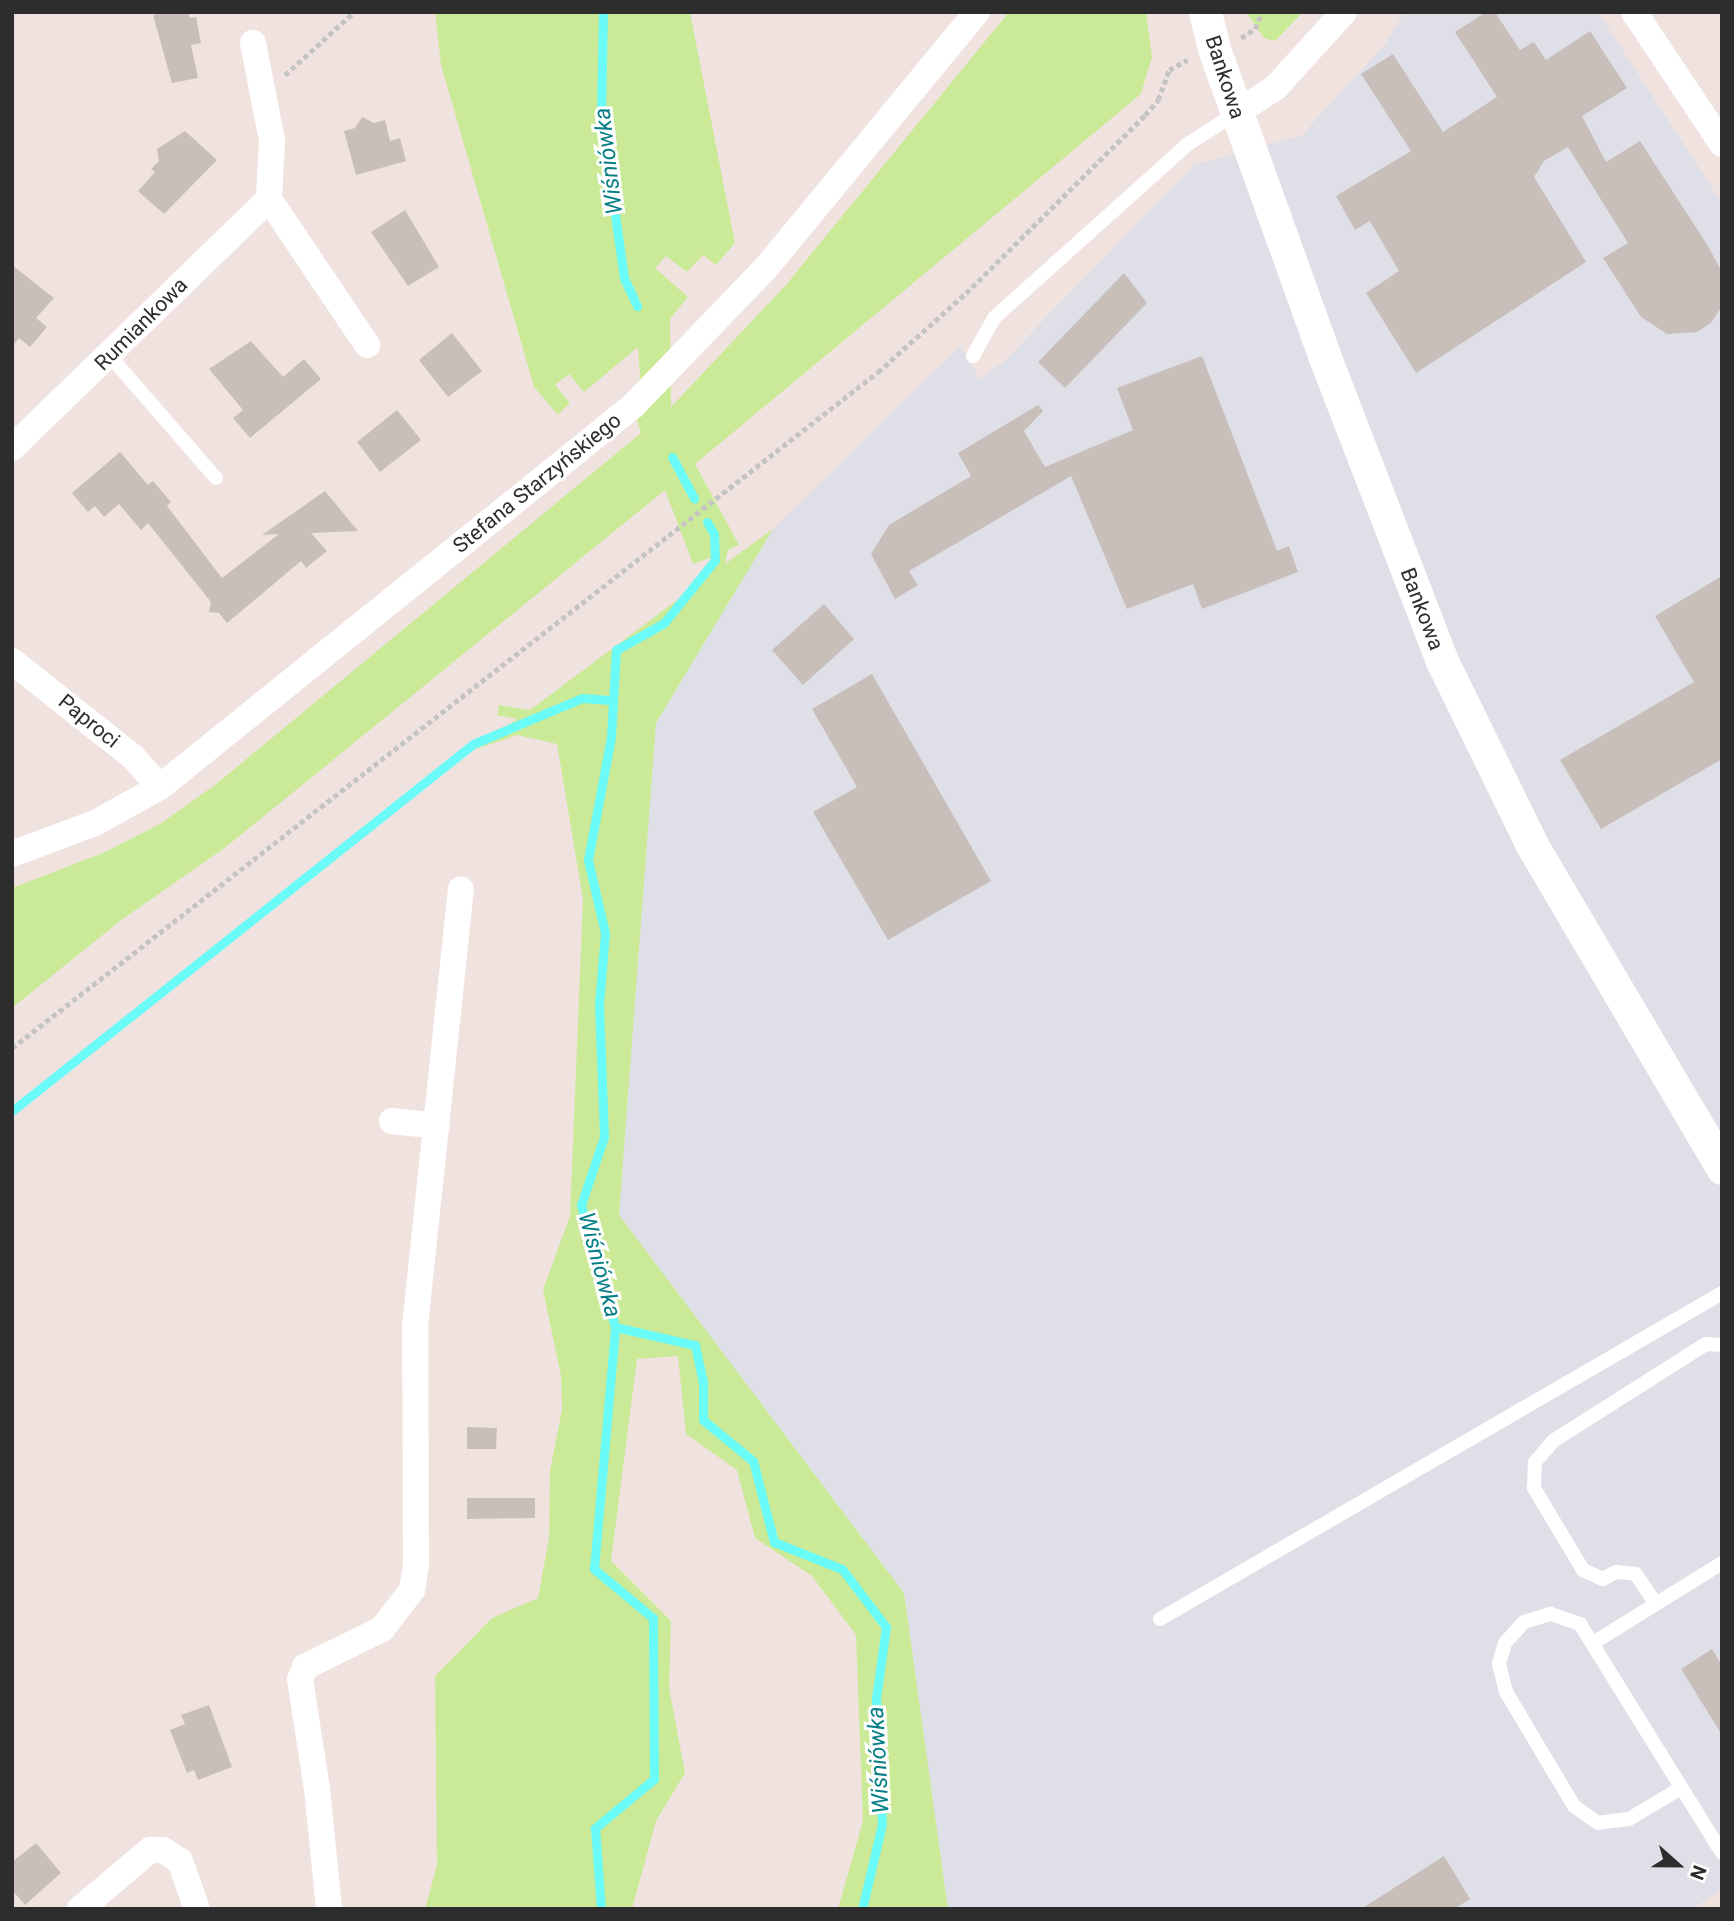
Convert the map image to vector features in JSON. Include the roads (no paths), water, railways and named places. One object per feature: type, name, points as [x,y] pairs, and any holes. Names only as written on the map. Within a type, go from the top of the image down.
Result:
[{"type":"street","name":"Stefana Starzyńskiego","points":[[12,854],[94,823],[160,787],[632,405],[765,269],[977,12]]},
{"type":"street","name":"Bankowa","points":[[1205,12],[1214,49],[1236,113],[1441,660],[1480,746],[1532,845],[1722,1167]]},
{"type":"street","points":[[1236,113],[1275,88],[1344,12]]},
{"type":"street","points":[[1634,12],[1722,144]]},
{"type":"street","points":[[253,43],[272,139],[269,199],[367,345]]},
{"type":"street","name":"Rumiankowa","points":[[12,448],[269,199]]},
{"type":"street","name":"Paproci","points":[[12,661],[133,757],[160,787]]},
{"type":"street","points":[[329,1909],[317,1789],[300,1679],[305,1667],[382,1629],[412,1590],[416,1565],[415,1326],[461,889]]},
{"type":"street","points":[[392,1121],[437,1126]]},
{"type":"street","points":[[80,1909],[149,1850],[163,1850],[180,1861],[197,1909]]},
{"type":"lane","points":[[973,356],[994,318],[1188,144],[1236,113]]},
{"type":"lane","points":[[109,355],[216,478]]},
{"type":"lane","points":[[1160,1619],[1722,1293]]},
{"type":"lane","points":[[1656,1604],[1636,1574],[1616,1572],[1603,1579],[1583,1570],[1534,1489],[1535,1462],[1553,1441],[1706,1344],[1722,1345]]},
{"type":"lane","points":[[1593,1643],[1722,1563]]},
{"type":"lane","points":[[1681,1788],[1629,1819],[1598,1823],[1574,1805],[1506,1692],[1499,1663],[1505,1643],[1524,1622],[1551,1614],[1580,1624],[1722,1853]]},
{"type":"waterway","name":"Wiśniówka","points":[[603,12],[601,115],[624,278],[637,306]]},
{"type":"waterway","name":"Wiśniówka","points":[[672,457],[694,498]]},
{"type":"waterway","name":"Wiśniówka","points":[[707,522],[714,534],[715,560],[664,623],[616,650],[611,737],[588,860],[605,933],[599,1005],[604,1137],[581,1205],[615,1327],[695,1345],[703,1382],[703,1420],[753,1461],[774,1542],[842,1569],[886,1627],[876,1698],[882,1824],[862,1909]]},
{"type":"waterway","points":[[12,1111],[473,744],[582,698],[613,700]]},
{"type":"waterway","points":[[601,1909],[595,1828],[654,1779],[653,1618],[594,1569],[615,1327]]}]
